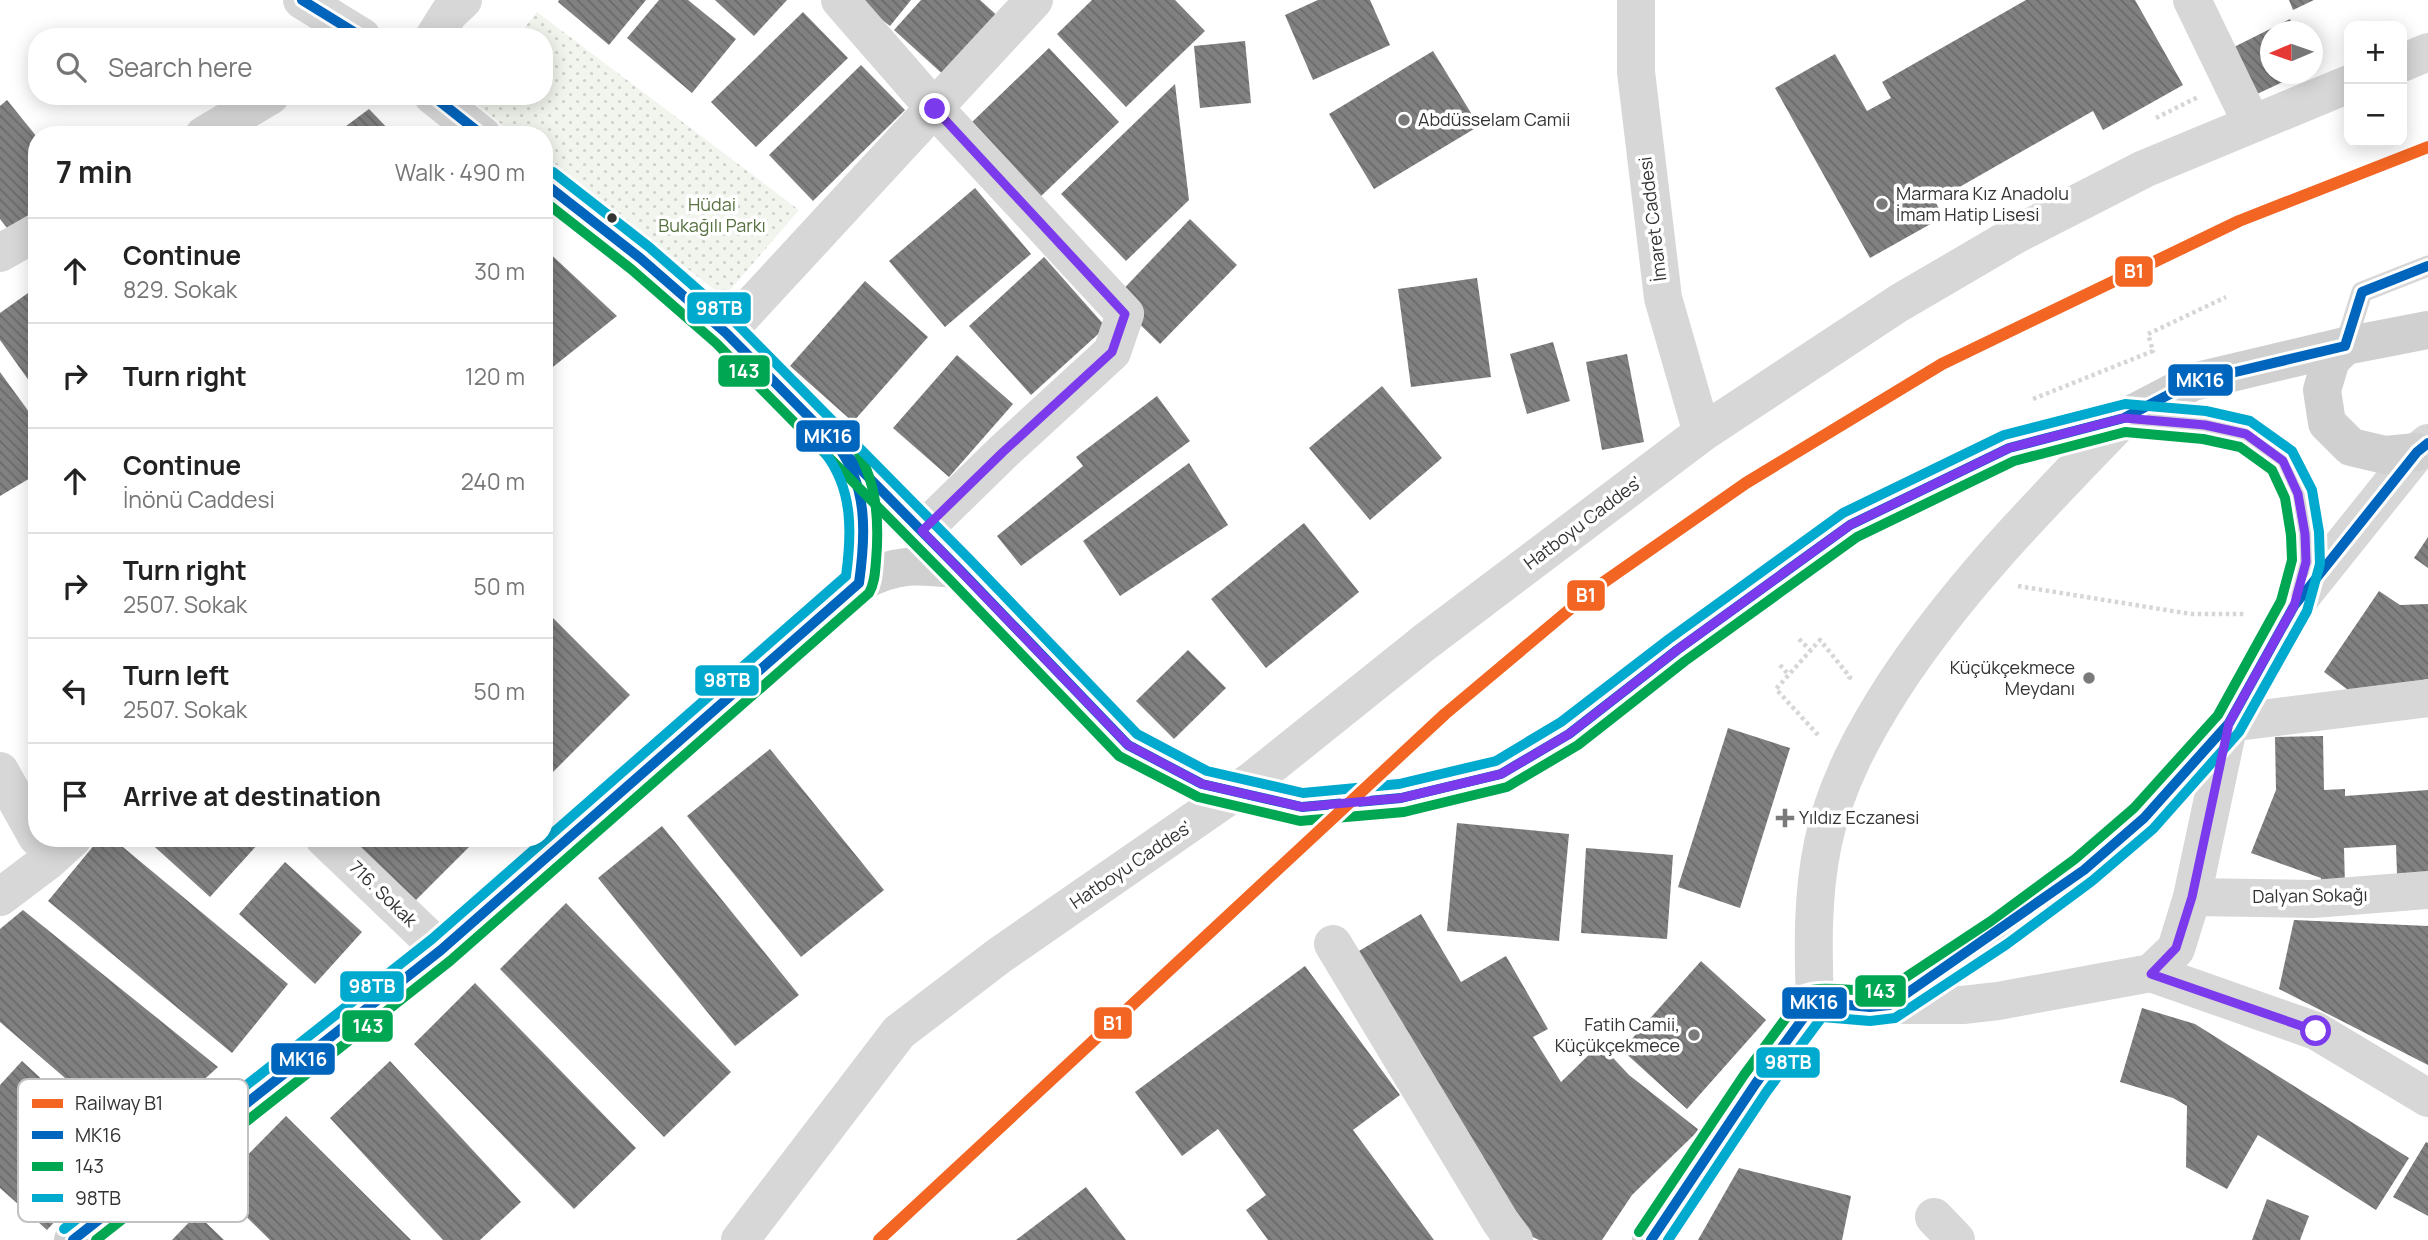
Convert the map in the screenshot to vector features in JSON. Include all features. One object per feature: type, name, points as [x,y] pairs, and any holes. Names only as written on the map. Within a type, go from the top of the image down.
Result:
[{"type":"main road","points":[[849,457],[1128,745],[1202,784],[1302,807],[1401,798],[1501,774],[1569,734],[1677,650],[1850,525],[2009,448],[2124,418],[2193,382],[2345,346],[2428,330]]},
{"type":"main road","points":[[2345,346],[2331,360],[2322,390],[2327,423],[2351,447],[2385,455],[2423,447]]},
{"type":"main road","points":[[849,457],[859,485],[863,518],[864,549],[859,583]]},
{"type":"main road","points":[[248,1102],[441,950],[859,583],[881,571],[902,567],[927,566],[960,570]]},
{"type":"main road","points":[[1651,1240],[1756,1083],[1815,1002]]},
{"type":"main road","points":[[73,1240],[96,1222]]},
{"type":"street","points":[[302,0],[347,28]]},
{"type":"street","points":[[840,0],[935,109],[1125,314],[1112,352],[922,531]]},
{"type":"street","points":[[726,334],[1034,0]]},
{"type":"street","name":"İmaret Caddesi","points":[[1636,0],[1636,72],[1663,298],[1702,433]]},
{"type":"street","points":[[2192,0],[2252,124]]},
{"type":"street","points":[[2407,61],[2428,52]]},
{"type":"street","name":"Hatboyu Caddes'","points":[[740,1240],[899,1032],[1000,955],[1254,779],[1425,642],[1702,433],[1899,303],[2017,234],[2144,169],[2344,86]]},
{"type":"street","points":[[219,126],[255,105]]},
{"type":"street","points":[[444,105],[471,126]]},
{"type":"street","points":[[553,190],[640,258],[726,334],[849,457]]},
{"type":"street","points":[[0,253],[28,237]]},
{"type":"street","points":[[2294,606],[2306,562],[2305,534],[2298,494],[2283,461],[2246,434],[2205,425],[2124,418],[1989,559],[1939,621],[1871,720],[1847,768],[1823,840],[1816,882],[1813,964],[1815,1002],[1871,1007],[1958,1005],[1998,1001],[2151,974],[2316,1031],[2428,1098]]},
{"type":"street","points":[[1890,1005],[1999,932],[2084,870],[2144,818],[2229,723],[2294,606],[2423,447]]},
{"type":"street","points":[[2229,723],[2428,698]]},
{"type":"street","points":[[2151,974],[2176,948],[2192,897],[2229,723]]},
{"type":"street","points":[[0,771],[28,812]]},
{"type":"street","points":[[0,897],[45,847]]},
{"type":"street","name":"716. Sokak","points":[[333,847],[441,950]]},
{"type":"street","name":"Dalyan Sokağı","points":[[2192,897],[2313,899],[2428,890]]},
{"type":"street","points":[[1333,944],[1514,1240]]},
{"type":"lane","points":[[2345,346],[2362,292],[2428,266]]},
{"type":"path","points":[[2149,122],[2231,81]]},
{"type":"path","points":[[2025,402],[2153,351],[2148,334],[2225,297]]},
{"type":"path","points":[[2018,586],[2191,614],[2246,614]]},
{"type":"path","points":[[1800,639],[1810,650]]},
{"type":"path","points":[[1818,735],[1776,689],[1820,640],[1850,677]]},
{"type":"path","points":[[1780,665],[1788,674]]},
{"type":"green space","name":"Hüdai Bukağılı Parkı","points":[[537,12],[799,210],[724,297],[553,165],[553,126],[504,126],[477,105],[553,105],[553,28],[524,28]]},
{"type":"building","points":[[646,0],[609,45],[558,2]]},
{"type":"building","points":[[659,0],[688,0],[736,39],[692,93],[627,38]]},
{"type":"building","points":[[715,0],[787,0],[754,36]]},
{"type":"building","points":[[857,0],[911,0],[890,26]]},
{"type":"building","points":[[921,0],[980,0],[1001,19],[947,78],[894,30]]},
{"type":"building","points":[[1092,0],[1175,0],[1205,31],[1126,107],[1057,34]]},
{"type":"building","points":[[1318,0],[1370,0],[1390,45],[1313,80],[1285,15]]},
{"type":"building","points":[[2026,0],[2135,0],[2183,85],[2103,130],[2093,111],[1935,201],[1943,217],[1870,258],[1775,88],[1835,54],[1867,111],[1891,98],[1882,82]]},
{"type":"building","points":[[2289,0],[2314,0],[2293,10]]},
{"type":"building","points":[[803,12],[848,58],[756,147],[711,102]]},
{"type":"building","points":[[2260,34],[2260,84],[2279,84],[2255,95],[2232,48]]},
{"type":"building","points":[[1245,41],[1251,103],[1200,108],[1194,46]]},
{"type":"building","points":[[1049,48],[1119,122],[1040,197],[970,124]]},
{"type":"building","name":"Abdüsselam Camii","points":[[1433,51],[1479,126],[1374,189],[1329,114]]},
{"type":"building","points":[[861,65],[905,110],[813,201],[769,155]]},
{"type":"building","points":[[1175,84],[1189,200],[1126,261],[1061,194]]},
{"type":"building","points":[[7,100],[28,126],[28,219],[11,233],[0,219],[0,106]]},
{"type":"building","points":[[369,109],[385,126],[346,126]]},
{"type":"building","points":[[975,188],[1031,254],[945,327],[889,261]]},
{"type":"building","points":[[1190,219],[1237,265],[1160,344],[1114,299]]},
{"type":"building","points":[[553,256],[617,316],[553,367]]},
{"type":"building","points":[[1044,257],[1106,327],[1031,395],[969,326]]},
{"type":"building","points":[[1477,278],[1491,377],[1411,387],[1398,289]]},
{"type":"building","points":[[865,281],[928,337],[853,422],[790,366]]},
{"type":"building","points":[[28,293],[28,379],[0,340],[0,313]]},
{"type":"building","points":[[1553,342],[1570,401],[1527,414],[1510,354]]},
{"type":"building","points":[[1627,354],[1644,442],[1602,450],[1586,362]]},
{"type":"building","points":[[957,355],[1013,404],[949,477],[893,428]]},
{"type":"building","points":[[0,372],[28,411],[28,479],[0,496]]},
{"type":"building","points":[[1382,386],[1442,458],[1370,520],[1309,448]]},
{"type":"building","points":[[1157,396],[1190,441],[1021,566],[997,536],[1083,466],[1076,457]]},
{"type":"building","points":[[1189,463],[1228,525],[1120,596],[1083,541]]},
{"type":"building","points":[[1304,523],[1359,592],[1266,668],[1211,599]]},
{"type":"building","points":[[2428,537],[2428,568],[2414,558]]},
{"type":"building","points":[[2379,591],[2400,605],[2428,604],[2428,679],[2355,695],[2324,672]]},
{"type":"building","points":[[553,618],[630,695],[553,772]]},
{"type":"building","points":[[1188,650],[1226,688],[1174,739],[1136,701]]},
{"type":"building","points":[[1728,728],[1790,748],[1740,908],[1678,887]]},
{"type":"building","points":[[2323,736],[2324,790],[2345,789],[2345,796],[2428,790],[2428,873],[2397,874],[2396,845],[2344,848],[2345,886],[2321,887],[2321,878],[2251,853],[2276,790],[2275,737]]},
{"type":"building","points":[[770,749],[884,890],[801,957],[687,816]]},
{"type":"building","points":[[1457,823],[1569,834],[1559,941],[1447,931]]},
{"type":"building","points":[[662,826],[799,995],[735,1046],[598,878]]},
{"type":"building","points":[[93,847],[123,847],[288,984],[232,1053],[48,901]]},
{"type":"building","points":[[155,847],[255,847],[210,897]]},
{"type":"building","points":[[359,847],[469,847],[413,903]]},
{"type":"building","points":[[1586,848],[1673,855],[1667,939],[1581,933]]},
{"type":"building","points":[[285,862],[362,932],[315,984],[239,914]]},
{"type":"building","points":[[566,903],[731,1072],[664,1137],[500,969]]},
{"type":"building","points":[[23,910],[218,1067],[205,1079],[66,1079],[0,1022],[0,929]]},
{"type":"building","points":[[1421,914],[1461,982],[1506,956],[1548,1029],[1533,1037],[1561,1082],[1600,1044],[1629,1075],[1699,1130],[1632,1195],[1602,1240],[1539,1240],[1512,1227],[1354,954]]},
{"type":"building","points":[[2294,920],[2428,926],[2428,1065],[2279,989]]},
{"type":"building","name":"Fatih Camii, Küçükçekmece","points":[[1701,961],[1766,1020],[1687,1109],[1622,1050]]},
{"type":"building","points":[[1305,966],[1400,1095],[1353,1130],[1434,1240],[1268,1240],[1246,1210],[1266,1195],[1218,1129],[1182,1156],[1135,1092]]},
{"type":"building","points":[[475,983],[636,1148],[574,1209],[414,1044]]},
{"type":"building","points":[[2142,1008],[2195,1024],[2409,1158],[2376,1210],[2258,1135],[2227,1189],[2186,1167],[2187,1106],[2173,1098],[2120,1082]]},
{"type":"building","points":[[22,1061],[42,1079],[18,1079],[18,1204],[0,1188],[0,1085]]},
{"type":"building","points":[[390,1061],[521,1202],[480,1240],[443,1240],[330,1118]]},
{"type":"building","points":[[286,1116],[411,1240],[270,1240],[248,1218],[248,1155]]},
{"type":"building","points":[[2426,1142],[2428,1143],[2428,1216],[2393,1197]]},
{"type":"building","points":[[1739,1168],[1851,1196],[1842,1240],[1698,1240]]},
{"type":"building","points":[[1086,1187],[1126,1240],[1016,1240]]},
{"type":"building","points":[[2267,1199],[2309,1216],[2300,1240],[2252,1240]]},
{"type":"building","points":[[38,1222],[54,1222],[47,1230]]},
{"type":"building","points":[[189,1222],[205,1222],[224,1240],[172,1240]]},
{"type":"rail line","name":"B1","points":[[879,1240],[1445,714],[1594,589],[1746,483],[1942,364],[2239,221],[2428,147]]},
{"type":"transit line","name":"MK16","points":[[302,0],[347,28]]},
{"type":"transit line","name":"MK16","points":[[444,105],[471,126]]},
{"type":"transit line","name":"98TB","points":[[553,172],[649,247],[736,323],[1137,734],[1207,771],[1303,793],[1399,784],[1496,761],[1561,722],[1669,639],[1843,513],[2004,435],[2125,404],[2206,411],[2250,421],[2292,451],[2312,490],[2319,532],[2320,564],[2307,611],[2239,732],[2153,829],[2092,881],[2007,944],[1895,1018],[1870,1021],[1822,1017],[1767,1091],[1668,1240]]},
{"type":"transit line","name":"MK16","points":[[553,190],[640,258],[726,333],[1128,745],[1202,784],[1302,807],[1401,798],[1501,774],[1569,734],[1677,650],[1850,525],[2009,448],[2124,418],[2193,382],[2345,346],[2362,292],[2428,266]]},
{"type":"transit line","name":"143","points":[[553,208],[631,269],[716,343],[1119,756],[1198,797],[1300,821],[1404,812],[1507,787],[1578,745],[1685,661],[1857,537],[2014,461],[2125,432],[2203,439],[2240,447],[2272,470],[2285,498],[2292,560],[2281,601],[2218,715],[2134,808],[2075,859],[1991,921],[1885,991],[1821,989],[1805,992],[1744,1075],[1639,1232]]},
{"type":"transit line","name":"143","points":[[248,1120],[450,961],[869,593],[874,581],[877,544],[874,495],[864,464],[847,435]]},
{"type":"transit line","name":"MK16","points":[[1651,1240],[1756,1083],[1815,1002],[1870,1007],[1890,1005],[2084,870],[2144,818],[2229,723],[2294,606],[2417,452],[2428,443]]},
{"type":"transit line","name":"MK16","points":[[248,1102],[441,950],[859,583],[863,546],[862,510],[854,476],[836,444]]},
{"type":"transit line","name":"98TB","points":[[553,833],[846,576],[849,543],[846,496],[825,453]]},
{"type":"transit line","name":"98TB","points":[[248,1084],[432,939],[537,847]]},
{"type":"transit line","name":"98TB","points":[[64,1229],[73,1222]]},
{"type":"transit line","name":"MK16","points":[[73,1240],[96,1222]]},
{"type":"transit line","name":"143","points":[[96,1240],[119,1222]]},
{"type":"place","name":"Abdüsselam Camii","points":[[1404,120]]},
{"type":"place","name":"Marmara Kız Anadolu İmam Hatip Lisesi","points":[[1882,204]]},
{"type":"place","name":"Küçükçekmece Meydanı","points":[[2089,678]]},
{"type":"place","name":"Yıldız Eczanesi","points":[[1785,818]]},
{"type":"place","name":"Fatih Camii, Küçükçekmece","points":[[1694,1035]]},
{"type":"route","points":[[935,109],[1125,314],[1112,352],[922,531],[1128,745],[1202,784],[1302,807],[1401,798],[1501,774],[1569,734],[1677,650],[1850,525],[2009,448],[2124,418],[2205,425],[2246,434],[2283,461],[2298,494],[2305,534],[2306,562],[2294,606],[2229,723],[2192,897],[2176,948],[2151,974],[2316,1031]]}]
